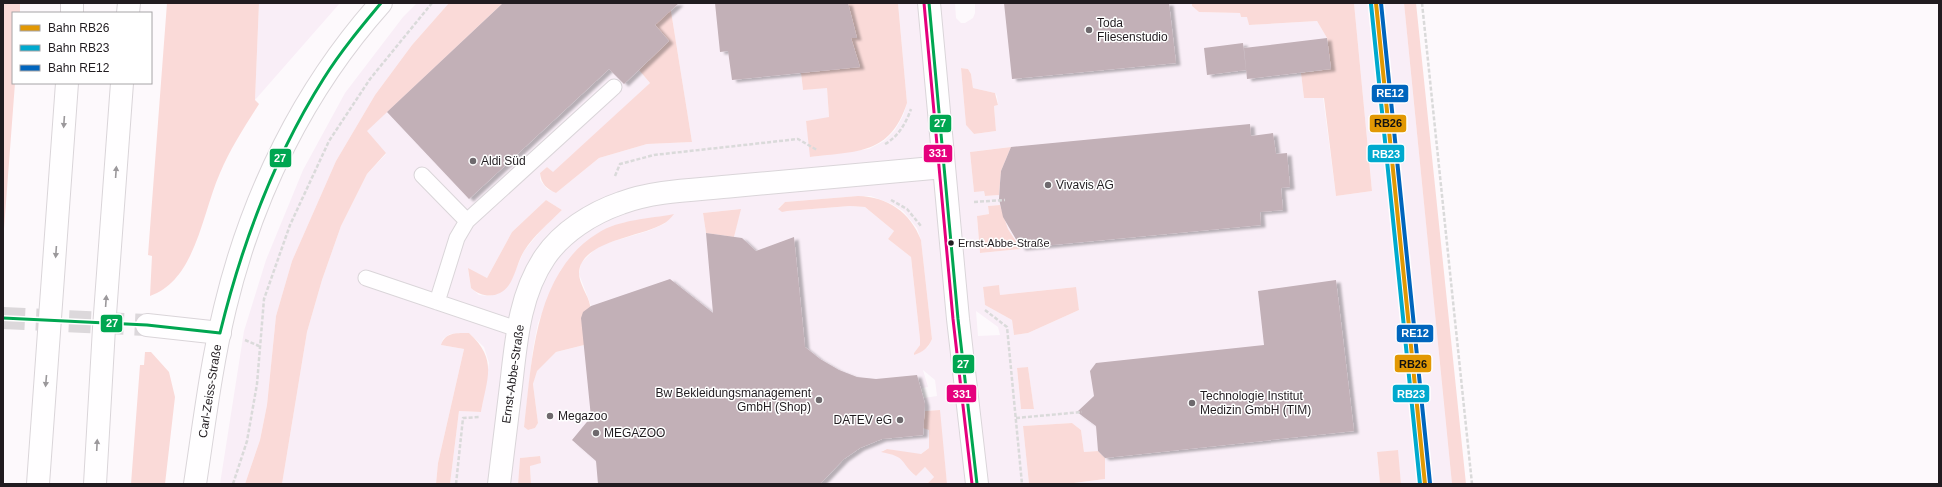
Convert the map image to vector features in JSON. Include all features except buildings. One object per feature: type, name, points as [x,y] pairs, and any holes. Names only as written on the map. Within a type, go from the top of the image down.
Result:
[{"type":"main road","name":"Carl-Zeiss-Straße","points":[[195,484],[220,333],[234,276],[259,201],[293,128],[315,89],[338,55],[381,3]]},
{"type":"main road","points":[[929,3],[958,319],[977,484]]},
{"type":"main road","points":[[38,484],[67,84]]},
{"type":"main road","points":[[95,484],[104,328],[122,84]]},
{"type":"main road","name":"Ernst-Abbe-Straße","points":[[499,484],[517,329],[529,289],[544,257],[557,242],[575,227],[592,215],[621,202],[645,197],[688,191],[944,167]]},
{"type":"main road","points":[[147,325],[220,333]]},
{"type":"lane","points":[[437,302],[457,238],[467,221],[614,87]]},
{"type":"lane","points":[[422,175],[467,221]]},
{"type":"lane","points":[[366,278],[517,329]]},
{"type":"path","points":[[233,484],[247,441],[256,384],[264,299],[290,225],[329,141],[370,79],[432,3]]},
{"type":"path","points":[[1422,3],[1472,484]]},
{"type":"path","points":[[887,198],[907,209],[921,225],[923,231]]},
{"type":"path","points":[[969,202],[1004,200]]},
{"type":"path","points":[[979,306],[1007,327],[1022,484]]},
{"type":"path","points":[[1016,418],[1082,412]]},
{"type":"shaded area","points":[[3,3],[20,3],[20,12],[12,12],[12,84],[15,84],[3,242]]},
{"type":"shaded area","points":[[167,3],[259,3],[255,100],[259,104],[228,155],[214,189],[196,244],[188,261],[178,276],[165,288],[150,296],[152,256],[148,255]]},
{"type":"shaded area","points":[[259,3],[340,3],[255,100]]},
{"type":"shaded area","points":[[417,3],[449,3],[412,45],[375,95],[336,161],[292,261],[276,316],[267,405],[260,440],[245,484],[220,484],[244,331],[266,260],[303,170],[345,93],[403,17]]},
{"type":"shaded area","points":[[449,3],[503,3],[367,131],[386,153],[367,174],[341,226],[322,280],[307,332],[282,484],[245,484],[260,440],[267,405],[276,316],[292,261],[336,161],[375,95],[412,45]]},
{"type":"shaded area","points":[[503,3],[656,3],[667,14],[655,25],[669,41],[639,70],[650,83],[553,173],[547,167],[540,173],[540,180],[547,189],[556,193],[599,158],[647,144],[692,142],[669,3],[848,3],[857,38],[851,39],[860,67],[801,74],[803,90],[827,87],[829,118],[806,121],[811,157],[869,149],[884,141],[895,130],[903,116],[907,103],[898,3],[955,3],[956,18],[961,23],[965,23],[973,18],[975,13],[975,3],[1192,3],[1192,6],[1199,12],[1240,13],[1241,17],[1248,17],[1249,25],[1317,21],[1327,38],[1331,69],[1301,73],[1304,98],[1323,97],[1336,196],[1372,191],[1354,3],[1404,3],[1452,484],[1401,484],[1397,450],[1377,453],[1380,484],[1066,484],[1105,479],[1105,458],[1098,451],[1084,452],[1081,430],[1072,423],[1023,426],[1029,484],[947,484],[939,410],[925,411],[924,428],[929,430],[929,448],[921,454],[887,449],[882,451],[894,454],[903,459],[910,471],[916,476],[925,467],[934,477],[928,483],[929,484],[531,484],[530,465],[540,463],[540,456],[520,458],[518,484],[450,484],[459,411],[481,412],[489,363],[484,347],[469,333],[450,334],[443,339],[441,345],[464,349],[438,463],[436,484],[282,484],[307,332],[322,280],[341,226],[367,174],[386,154],[366,131]],"holes":[[[961,68],[968,69],[971,74],[973,88],[995,93],[997,96],[998,105],[994,106],[996,131],[974,134],[966,125]],[[1010,147],[1001,171],[999,195],[985,196],[984,191],[974,191],[970,152]],[[858,196],[871,196],[892,204],[903,211],[917,228],[921,240],[932,339],[928,347],[914,355],[920,345],[920,339],[911,257],[888,239],[894,231],[865,207],[850,206],[782,211],[778,208],[785,202]],[[546,200],[562,210],[542,229],[524,251],[509,285],[499,293],[489,296],[479,295],[471,288],[468,269],[487,278],[512,232]],[[1000,205],[1008,229],[1021,249],[980,253],[977,216],[989,214],[988,206]],[[740,209],[734,237],[706,233],[703,213]],[[673,215],[664,224],[648,231],[604,244],[594,250],[581,263],[579,274],[591,306],[583,312],[581,318],[584,345],[556,352],[536,371],[533,384],[538,423],[535,428],[528,430],[524,427],[533,349],[538,323],[560,271],[577,250],[598,233],[622,223]],[[999,285],[1000,295],[1075,287],[1079,310],[1028,333],[1014,335],[1012,320],[985,305],[983,288]],[[976,311],[998,327],[1000,335],[978,336]],[[1028,367],[1034,409],[1021,409],[1017,369]],[[923,370],[935,380],[937,396],[924,398],[921,388],[928,387]]]},
{"type":"shaded area","points":[[848,3],[898,3],[907,103],[900,120],[891,133],[881,141],[870,147],[857,151],[810,157],[806,121],[829,117],[827,88],[803,90],[801,73],[860,67],[851,38],[857,38]]},
{"type":"shaded area","points":[[1192,3],[1354,3],[1372,191],[1336,196],[1324,98],[1304,98],[1301,73],[1331,69],[1327,38],[1317,21],[1249,25],[1247,17],[1241,17],[1240,13],[1199,12],[1192,6]]},
{"type":"shaded area","points":[[1404,3],[1416,3],[1466,484],[1452,484]]},
{"type":"shaded area","points":[[670,5],[692,142],[647,144],[599,158],[556,193],[550,190],[543,183],[540,173],[547,167],[553,172],[650,83],[639,70],[669,41],[655,25]]},
{"type":"shaded area","points":[[961,68],[968,69],[971,74],[973,88],[995,93],[998,105],[994,106],[996,131],[974,134],[966,125]]},
{"type":"shaded area","points":[[1011,147],[1001,171],[999,195],[985,196],[984,191],[974,192],[970,152]]},
{"type":"shaded area","points":[[858,196],[879,199],[897,208],[911,221],[921,240],[932,339],[925,349],[914,355],[920,345],[920,339],[911,257],[888,239],[894,231],[865,207],[850,206],[782,212],[778,209],[785,202]]},
{"type":"shaded area","points":[[546,200],[562,210],[537,234],[528,245],[509,285],[505,290],[490,296],[480,294],[471,288],[468,268],[487,278],[512,232]]},
{"type":"shaded area","points":[[1000,205],[1008,229],[1021,249],[980,253],[977,216],[989,214],[988,206]]},
{"type":"shaded area","points":[[741,209],[734,237],[706,233],[703,213]]},
{"type":"shaded area","points":[[674,214],[666,222],[653,229],[613,241],[600,247],[589,254],[582,262],[579,277],[590,305],[590,319],[584,345],[556,352],[537,371],[533,384],[538,423],[535,428],[528,430],[524,427],[534,347],[540,320],[549,294],[561,270],[577,250],[598,233],[607,228],[625,222]]},
{"type":"shaded area","points":[[999,285],[1000,295],[1076,287],[1079,310],[1028,333],[1014,335],[1012,320],[985,305],[983,287]]},
{"type":"shaded area","points":[[456,333],[469,333],[484,352],[487,361],[487,379],[481,412],[459,411],[450,484],[436,484],[438,463],[464,349],[441,345],[448,335]]},
{"type":"shaded area","points":[[145,352],[151,352],[169,372],[175,397],[165,484],[131,484],[140,365],[144,365]]},
{"type":"shaded area","points":[[1028,367],[1034,409],[1021,409],[1017,368]]},
{"type":"shaded area","points":[[940,410],[947,484],[929,484],[928,483],[934,477],[925,467],[916,476],[899,458],[881,452],[887,449],[921,454],[929,448],[929,430],[923,428],[925,411]]},
{"type":"shaded area","points":[[1072,423],[1081,430],[1084,452],[1098,451],[1105,458],[1105,479],[1066,484],[1029,484],[1023,426]]},
{"type":"shaded area","points":[[1398,450],[1401,484],[1380,484],[1377,452]]},
{"type":"shaded area","points":[[540,456],[541,463],[530,466],[531,484],[518,484],[520,458]]},
{"type":"tunnel","points":[[3,318],[147,325]]},
{"type":"rail line","name":"RB26","points":[[1376,3],[1425,484]]},
{"type":"rail line","name":"RE12","points":[[1381,3],[1430,483]]},
{"type":"rail line","name":"RB23","points":[[1371,4],[1420,484]]},
{"type":"transit line","name":"27","points":[[220,333],[238,266],[249,234],[275,170],[290,139],[324,78],[351,39],[381,3]]},
{"type":"transit line","name":"331","points":[[924,3],[953,319],[972,484]]},
{"type":"transit line","name":"27","points":[[929,3],[958,319],[977,484]]},
{"type":"transit line","name":"27","points":[[3,318],[147,325],[220,333]]},
{"type":"place","name":"Toda Fliesenstudio","points":[[1089,30]]},
{"type":"place","name":"Aldi Süd","points":[[473,161]]},
{"type":"place","name":"Vivavis AG","points":[[1048,185]]},
{"type":"place","name":"Ernst-Abbe-Straße","points":[[951,243]]},
{"type":"place","name":"Bw Bekleidungsmanagement GmbH (Shop)","points":[[819,400]]},
{"type":"place","name":"Technologie Institut Medizin GmbH (TIM)","points":[[1192,403]]},
{"type":"place","name":"Megazoo","points":[[550,416]]},
{"type":"place","name":"DATEV eG","points":[[900,420]]},
{"type":"place","name":"MEGAZOO","points":[[596,433]]}]
